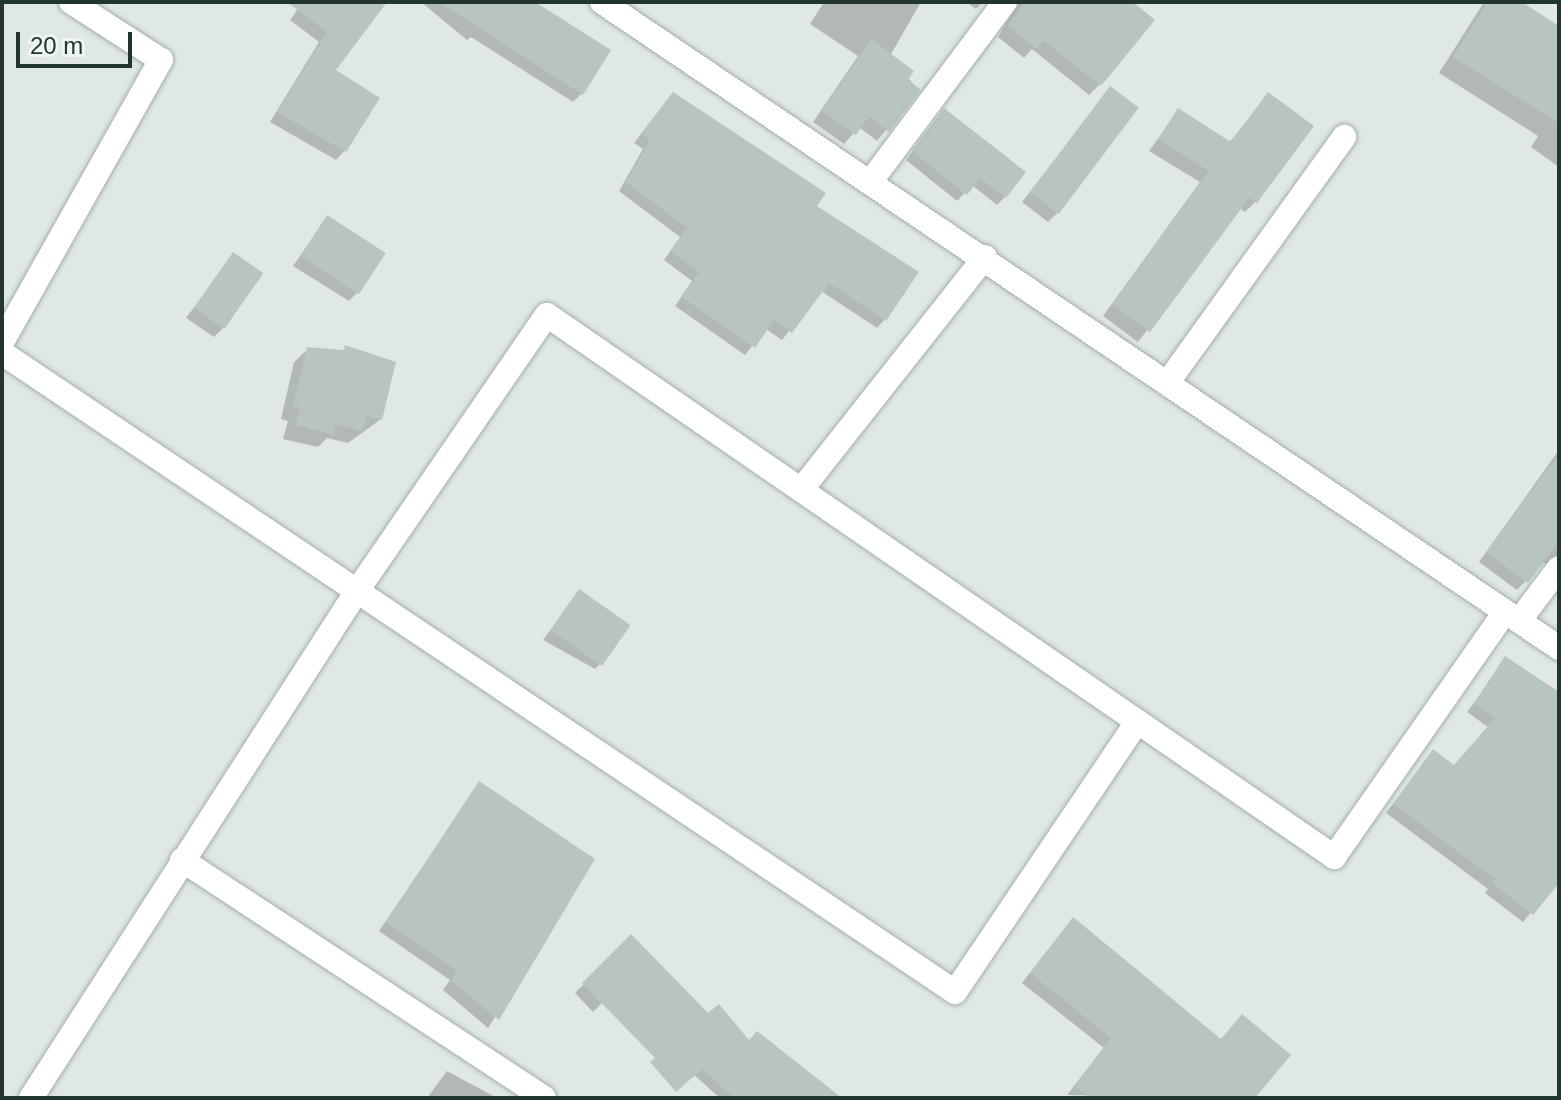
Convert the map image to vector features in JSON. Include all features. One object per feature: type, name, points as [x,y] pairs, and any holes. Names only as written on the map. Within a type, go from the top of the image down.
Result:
[{"type":"street","points":[[2,342],[161,60],[71,2]]},
{"type":"street","points":[[602,2],[985,257],[1559,648]]},
{"type":"street","points":[[871,181],[1005,2]]},
{"type":"street","points":[[1168,382],[1344,137]]},
{"type":"street","points":[[801,490],[985,257]]},
{"type":"street","points":[[31,1098],[357,591],[547,315],[1334,857],[1512,617],[1559,568]]},
{"type":"street","points":[[2,353],[955,992],[1137,722]]},
{"type":"street","points":[[182,860],[544,1098]]},
{"type":"building","points":[[287,2],[387,2],[336,70],[380,98],[346,152],[277,112],[327,32]]},
{"type":"building","points":[[439,2],[535,2],[611,50],[583,95]]},
{"type":"building","points":[[1025,2],[1133,2],[1155,20],[1101,86],[1043,40],[1036,49],[1007,25]]},
{"type":"building","points":[[1488,2],[1522,2],[1559,26],[1559,123],[1453,57]]},
{"type":"building","points":[[871,39],[914,71],[908,80],[921,90],[889,132],[869,116],[856,135],[822,111]]},
{"type":"building","points":[[1110,86],[1139,108],[1059,214],[1030,192]]},
{"type":"building","points":[[673,92],[826,193],[817,206],[919,272],[886,321],[829,283],[792,333],[774,320],[755,348],[682,297],[699,272],[670,251],[687,228],[626,182],[650,140],[641,134]]},
{"type":"building","points":[[1268,92],[1314,126],[1257,203],[1250,197],[1150,332],[1112,304],[1209,171],[1158,139],[1178,108],[1231,142]]},
{"type":"building","points":[[944,108],[1026,172],[1006,198],[980,178],[967,195],[912,151]]},
{"type":"building","points":[[327,215],[386,253],[359,294],[300,256]]},
{"type":"building","points":[[233,252],[263,273],[224,329],[194,308]]},
{"type":"building","points":[[345,345],[396,362],[382,420],[366,416],[363,431],[335,424],[334,435],[296,425],[300,408],[293,406],[307,347],[344,350]]},
{"type":"building","points":[[1559,454],[1559,541],[1528,583],[1486,552]]},
{"type":"building","points":[[579,589],[631,625],[602,666],[550,630]]},
{"type":"building","points":[[1505,656],[1559,692],[1559,883],[1533,915],[1492,883],[1495,879],[1393,804],[1433,749],[1454,765],[1495,718],[1474,703]]},
{"type":"building","points":[[479,781],[595,859],[499,1020],[451,981],[457,971],[386,922]]},
{"type":"building","points":[[1073,917],[1221,1039],[1242,1014],[1291,1055],[1255,1098],[1090,1098],[1074,1086],[1111,1038],[1030,973]]},
{"type":"building","points":[[631,934],[708,1013],[719,1004],[749,1040],[757,1031],[842,1098],[734,1098],[702,1069],[676,1092],[650,1062],[655,1058],[582,983]]}]
